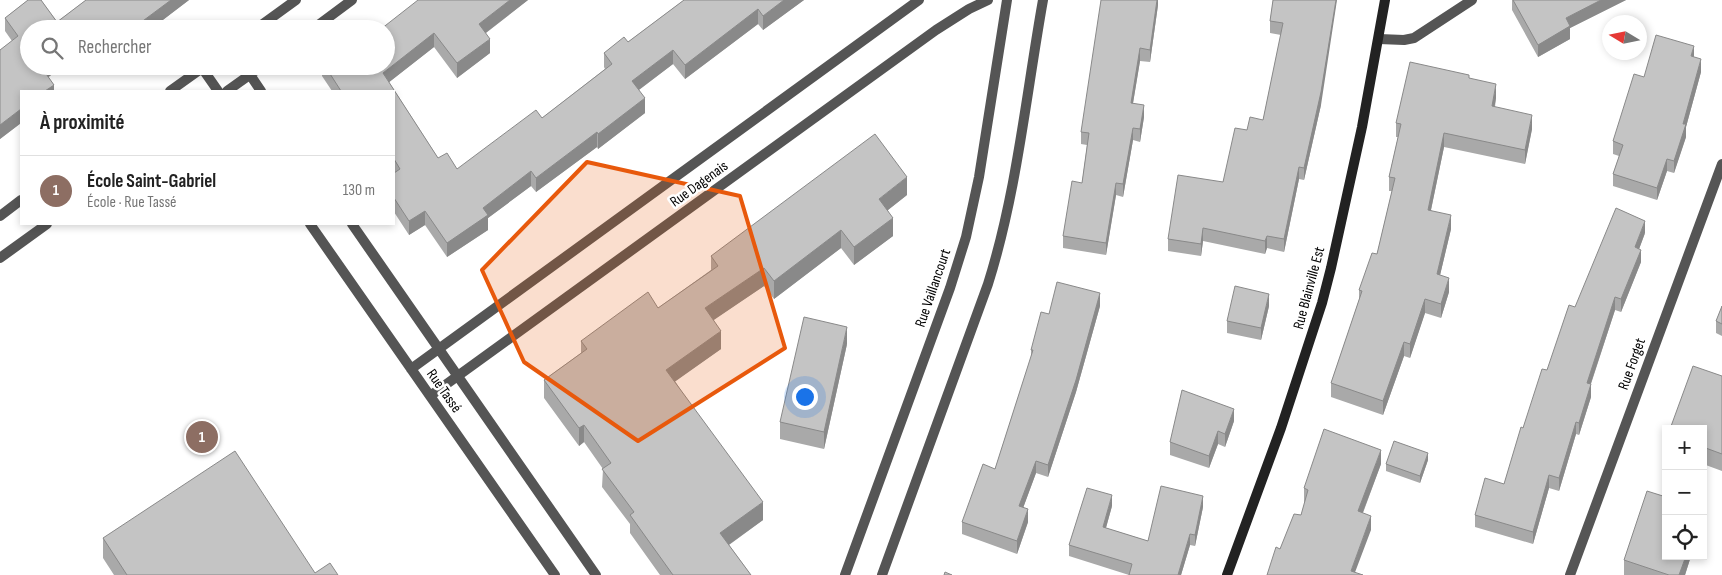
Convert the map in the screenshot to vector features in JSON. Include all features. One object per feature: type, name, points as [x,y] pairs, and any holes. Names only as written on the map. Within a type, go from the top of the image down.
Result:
[{"type":"street","points":[[268,20],[296,0]]},
{"type":"street","points":[[325,20],[352,0]]},
{"type":"street","name":"Rue Dagenais","points":[[411,370],[920,0]]},
{"type":"street","name":"Rue Dagenais","points":[[430,396],[936,30],[969,9],[988,0]]},
{"type":"street","name":"Rue Vaillancourt","points":[[845,575],[950,288],[966,236],[979,177],[1007,0]]},
{"type":"street","points":[[882,575],[998,253],[1012,187],[1043,0]]},
{"type":"street","name":"Rue Blainville Est","points":[[1227,575],[1281,428],[1322,303],[1345,205],[1379,39],[1385,0]]},
{"type":"street","points":[[1379,39],[1404,40],[1414,38],[1472,0]]},
{"type":"street","points":[[171,90],[192,75]]},
{"type":"street","points":[[208,75],[217,90]]},
{"type":"street","points":[[228,90],[243,75]]},
{"type":"street","points":[[250,75],[260,90]]},
{"type":"street","name":"Rue Forget","points":[[1570,575],[1722,164]]},
{"type":"street","points":[[0,216],[20,201]]},
{"type":"street","points":[[0,258],[46,225]]},
{"type":"street","name":"Rue Tassé","points":[[311,225],[555,575]]},
{"type":"street","name":"Rue Tassé","points":[[353,225],[596,575]]},
{"type":"highlighted area","points":[[587,162],[740,196],[785,348],[638,441],[524,362],[482,270]]},
{"type":"building","points":[[28,0],[41,0],[56,20],[20,20],[20,75],[47,75],[54,85],[46,90],[20,90],[20,110],[0,125],[0,50],[18,36],[5,18]]},
{"type":"building","points":[[86,0],[171,0],[144,20],[60,20]]},
{"type":"building","points":[[418,0],[510,0],[479,24],[490,39],[457,63],[434,33],[395,64],[395,20],[392,20]]},
{"type":"building","points":[[684,0],[784,0],[763,16],[758,9],[685,65],[673,50],[632,81],[645,98],[536,178],[531,171],[483,208],[488,215],[447,243],[425,211],[409,221],[395,200],[395,172],[400,169],[395,161],[395,92],[438,158],[447,153],[457,169],[536,110],[542,118],[612,64],[604,53],[624,37],[628,42]]},
{"type":"building","points":[[1101,0],[1157,0],[1150,50],[1140,48],[1131,103],[1144,105],[1140,129],[1133,128],[1123,184],[1116,183],[1106,243],[1063,236],[1072,181],[1082,183],[1089,133],[1081,132]]},
{"type":"building","points":[[1273,0],[1336,0],[1321,92],[1304,168],[1299,167],[1284,239],[1267,236],[1265,241],[1203,228],[1201,244],[1168,239],[1178,175],[1223,182],[1235,128],[1247,130],[1250,117],[1263,120],[1283,23],[1270,21]]},
{"type":"building","points":[[1513,0],[1601,0],[1566,18],[1570,26],[1538,45]]},
{"type":"building","points":[[1656,35],[1694,46],[1691,56],[1701,59],[1683,124],[1686,124],[1674,161],[1667,159],[1657,188],[1613,174],[1623,145],[1613,141],[1634,74],[1644,77]]},
{"type":"building","points":[[1410,62],[1469,75],[1469,78],[1496,84],[1492,106],[1532,115],[1525,150],[1444,133],[1428,210],[1451,215],[1437,274],[1449,278],[1441,304],[1425,299],[1410,344],[1404,342],[1383,401],[1331,383],[1362,291],[1359,290],[1372,253],[1377,254],[1395,178],[1389,177],[1401,124],[1396,123]]},
{"type":"building","points":[[331,75],[384,75],[394,90],[340,90]]},
{"type":"building","points":[[875,134],[907,177],[879,199],[893,218],[854,247],[841,230],[774,281],[764,268],[705,308],[721,331],[666,370],[763,502],[720,533],[751,575],[673,575],[630,515],[634,512],[602,469],[611,463],[584,425],[579,428],[544,380],[587,349],[581,341],[648,292],[658,308],[718,266],[711,256]]},
{"type":"building","points":[[1616,208],[1645,221],[1635,247],[1641,250],[1621,299],[1615,297],[1587,383],[1591,384],[1579,423],[1576,422],[1559,478],[1549,475],[1533,532],[1475,515],[1485,478],[1504,484],[1521,427],[1523,428],[1542,369],[1547,370],[1569,305],[1575,307]]},
{"type":"building","points":[[1057,282],[1100,293],[1076,380],[1048,465],[1036,461],[1019,506],[1028,509],[1017,541],[962,522],[983,464],[995,469],[1033,350],[1031,350],[1041,312],[1049,314]]},
{"type":"building","points":[[1235,286],[1269,294],[1261,328],[1227,321]]},
{"type":"building","points":[[1722,306],[1722,324],[1716,321]]},
{"type":"building","points":[[804,317],[847,327],[824,432],[780,422]]},
{"type":"building","points":[[1693,366],[1722,376],[1722,454],[1707,448],[1707,425],[1671,425]]},
{"type":"building","points":[[1182,390],[1234,409],[1225,434],[1218,431],[1209,456],[1170,442]]},
{"type":"building","points":[[1324,429],[1381,450],[1358,511],[1371,516],[1351,571],[1363,575],[1267,575],[1276,547],[1280,549],[1294,514],[1301,515],[1308,490],[1304,488]]},
{"type":"building","points":[[1394,441],[1428,453],[1420,476],[1386,464]]},
{"type":"building","points":[[235,451],[315,573],[330,563],[338,575],[127,575],[103,538]]},
{"type":"building","points":[[1161,486],[1203,496],[1195,535],[1190,534],[1178,575],[1129,575],[1132,564],[1069,545],[1087,488],[1112,495],[1103,527],[1148,541]]},
{"type":"building","points":[[1647,491],[1662,496],[1662,560],[1685,560],[1679,575],[1669,575],[1624,560]]},
{"type":"place","name":"École Saint-Gabriel","points":[[202,437]]}]
